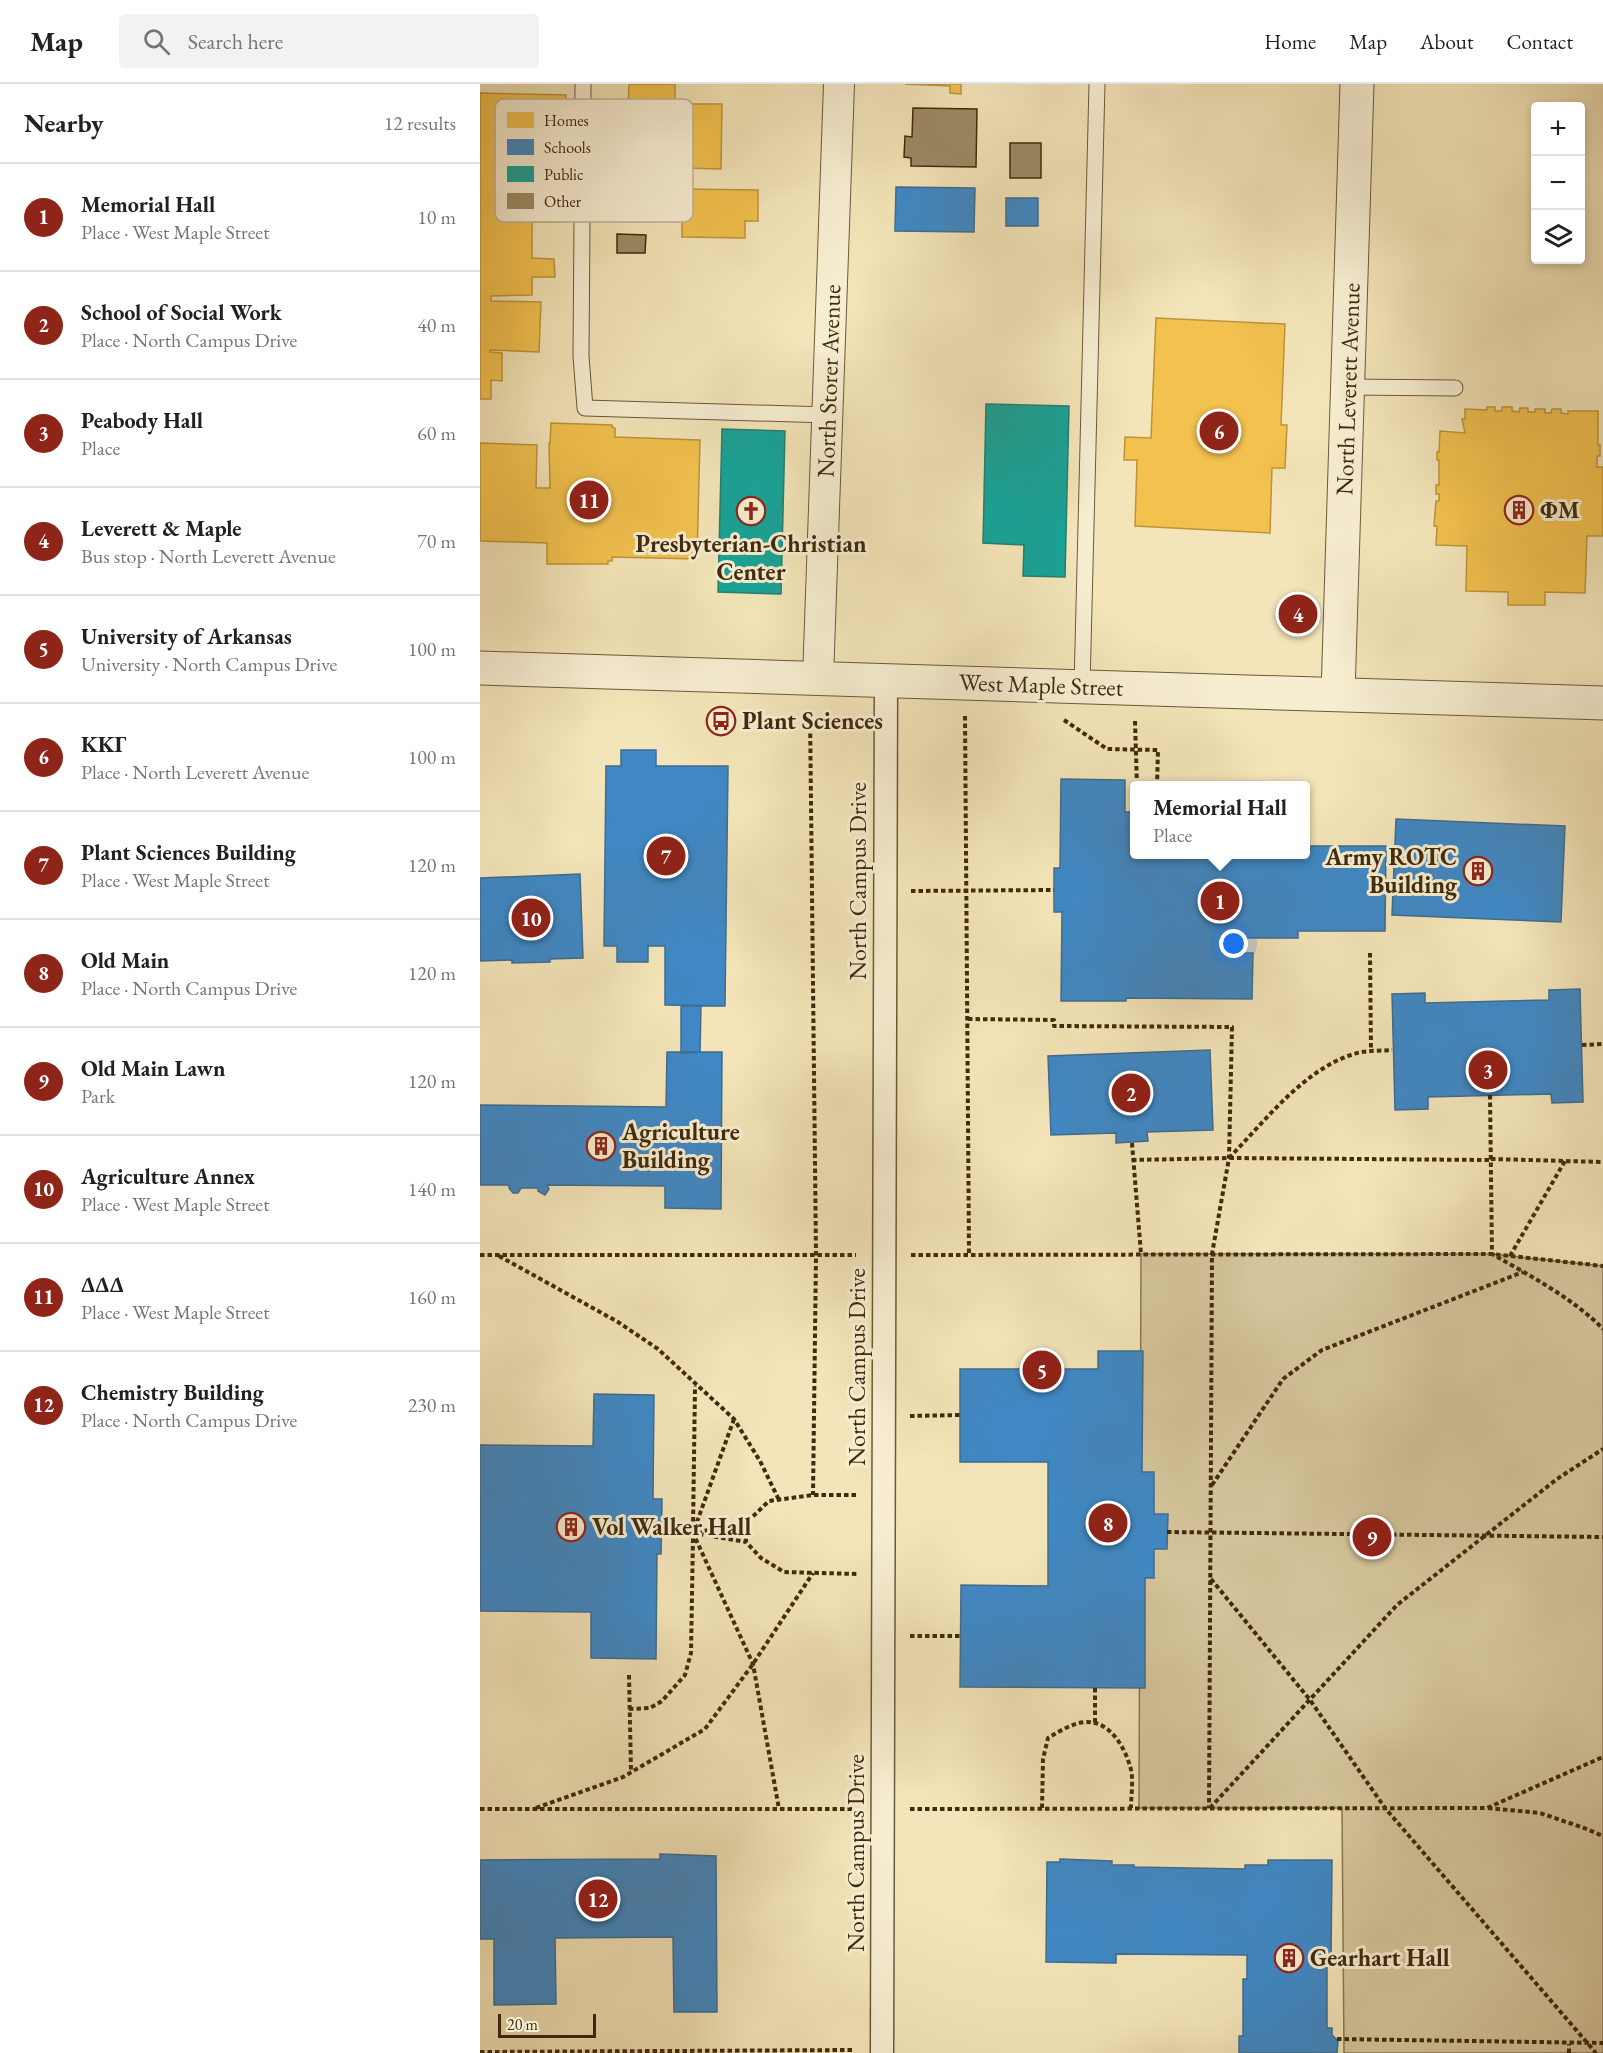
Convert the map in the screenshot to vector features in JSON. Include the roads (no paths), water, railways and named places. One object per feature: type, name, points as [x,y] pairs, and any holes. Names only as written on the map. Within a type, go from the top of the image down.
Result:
[{"type":"street","name":"North Storer Avenue","points":[[818,679],[839,84]]},
{"type":"street","name":"North Leverett Avenue","points":[[1338,694],[1357,84]]},
{"type":"street","name":"West Maple Street","points":[[480,668],[1603,703]]},
{"type":"street","name":"North Campus Drive","points":[[882,2051],[886,681]]},
{"type":"lane","points":[[583,84],[583,99]]},
{"type":"lane","points":[[1082,687],[1097,84]]},
{"type":"lane","points":[[582,222],[581,356],[585,408],[828,415]]},
{"type":"lane","points":[[1348,387],[1455,388]]},
{"type":"place","name":"ΚΚΓ","points":[[1219,431]]},
{"type":"place","name":"ΔΔΔ","points":[[589,500]]},
{"type":"place","name":"ΦΜ","points":[[1519,510]]},
{"type":"place","name":"Presbyterian-Christian Center","points":[[751,511]]},
{"type":"place","name":"Leverett & Maple","points":[[1298,614]]},
{"type":"place","name":"Plant Sciences","points":[[721,721]]},
{"type":"place","name":"Plant Sciences Building","points":[[666,856]]},
{"type":"place","name":"Army ROTC Building","points":[[1478,871]]},
{"type":"place","name":"Memorial Hall","points":[[1220,901]]},
{"type":"place","name":"Agriculture Annex","points":[[531,918]]},
{"type":"place","name":"Peabody Hall","points":[[1488,1070]]},
{"type":"place","name":"School of Social Work","points":[[1131,1093]]},
{"type":"place","name":"Agriculture Building","points":[[601,1146]]},
{"type":"place","name":"University of Arkansas","points":[[1042,1370]]},
{"type":"place","name":"Old Main","points":[[1108,1523]]},
{"type":"place","name":"Vol Walker Hall","points":[[571,1527]]},
{"type":"place","name":"Old Main Lawn","points":[[1372,1537]]},
{"type":"place","name":"Chemistry Building","points":[[598,1899]]},
{"type":"place","name":"Gearhart Hall","points":[[1289,1958]]}]
